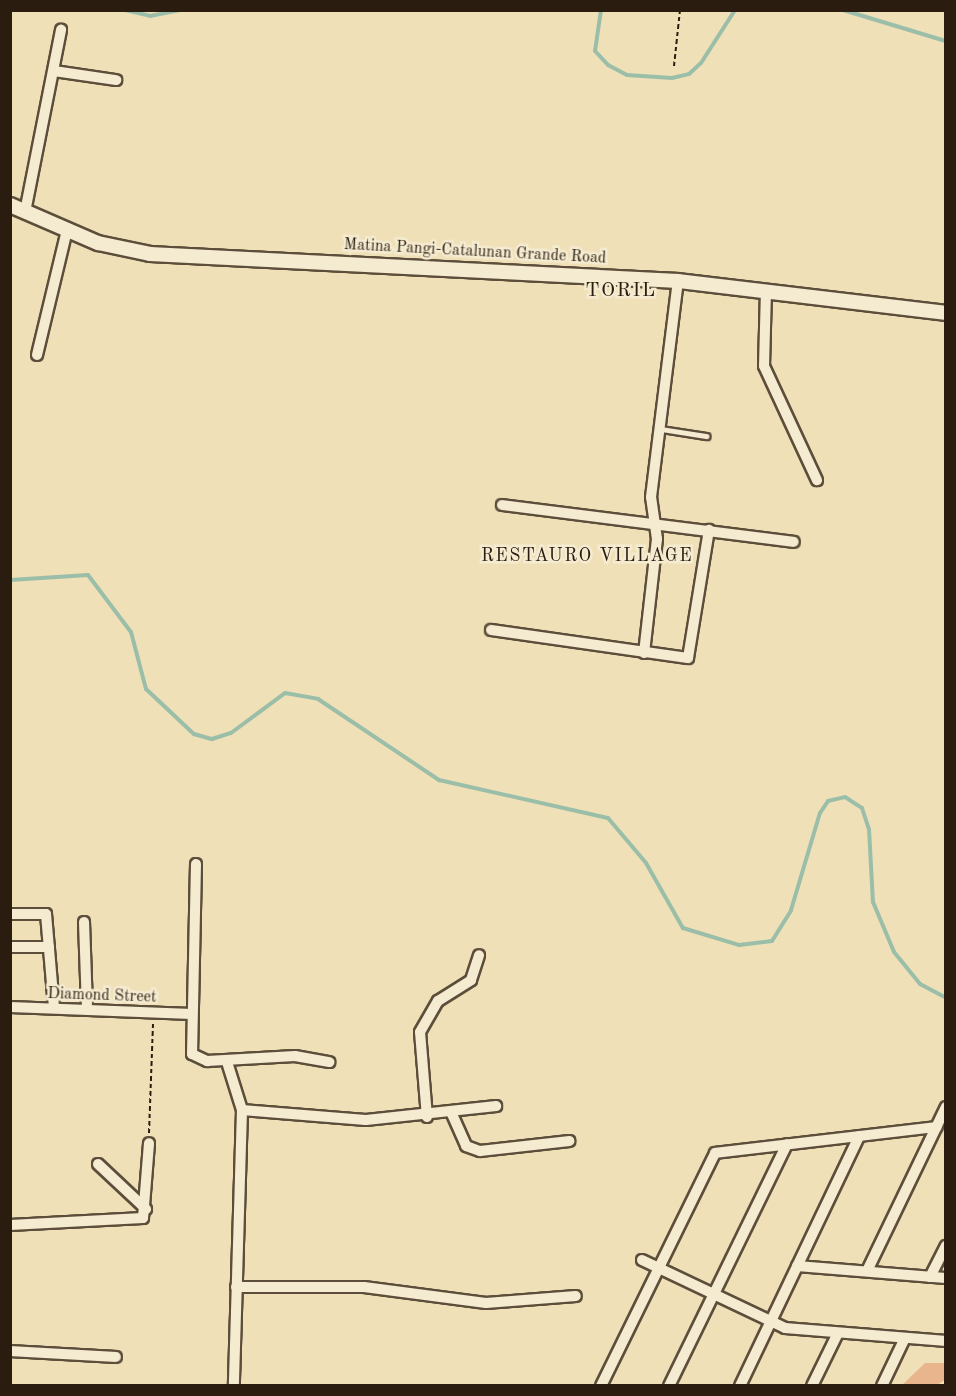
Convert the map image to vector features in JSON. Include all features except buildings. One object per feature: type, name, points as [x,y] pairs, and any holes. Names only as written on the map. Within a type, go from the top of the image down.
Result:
[{"type":"street","points":[[25,212],[61,30]]},
{"type":"street","points":[[54,71],[116,80]]},
{"type":"street","name":"Matina Pangi-Catalunan Grande Road","points":[[10,205],[98,243],[159,254],[678,281],[945,313]]},
{"type":"street","points":[[37,355],[67,230]]},
{"type":"street","points":[[644,653],[656,522],[651,497],[678,281]]},
{"type":"street","points":[[766,290],[764,366],[817,480]]},
{"type":"street","points":[[502,506],[656,522],[794,542]]},
{"type":"street","points":[[491,630],[688,658],[709,530]]},
{"type":"street","points":[[196,864],[192,1054],[227,1062],[296,1056],[329,1062]]},
{"type":"street","points":[[10,914],[46,914],[54,1008]]},
{"type":"street","points":[[84,922],[87,1010]]},
{"type":"street","points":[[10,947],[49,947]]},
{"type":"street","points":[[427,1117],[420,1032],[438,1000],[471,980],[479,956]]},
{"type":"street","name":"Diamond Street","points":[[10,1008],[192,1014]]},
{"type":"street","points":[[227,1062],[242,1110],[234,1386]]},
{"type":"street","points":[[242,1110],[356,1119],[427,1117],[496,1106]]},
{"type":"street","points":[[867,1271],[945,1107]]},
{"type":"street","points":[[452,1114],[466,1146],[480,1151],[569,1141]]},
{"type":"street","points":[[601,1386],[716,1153],[936,1127]]},
{"type":"street","points":[[740,1386],[859,1136]]},
{"type":"street","points":[[10,1226],[135,1221],[146,1209],[149,1143]]},
{"type":"street","points":[[669,1386],[787,1144]]},
{"type":"street","points":[[98,1164],[146,1209]]},
{"type":"street","points":[[930,1277],[945,1246]]},
{"type":"street","points":[[642,1260],[770,1322],[838,1333],[945,1341]]},
{"type":"street","points":[[797,1266],[945,1278]]},
{"type":"street","points":[[236,1287],[364,1287],[486,1302],[576,1296]]},
{"type":"street","points":[[812,1386],[838,1333]]},
{"type":"street","points":[[882,1386],[904,1338]]},
{"type":"street","points":[[10,1351],[116,1357]]},
{"type":"lane","points":[[661,429],[706,435]]},
{"type":"path","points":[[674,66],[680,10]]},
{"type":"path","points":[[149,1143],[153,1013]]},
{"type":"waterway","points":[[125,10],[150,16],[181,10]]},
{"type":"waterway","points":[[601,10],[595,51],[608,65],[627,75],[672,78],[689,74],[701,63],[735,10]]},
{"type":"waterway","points":[[843,10],[946,41]]},
{"type":"waterway","points":[[10,580],[88,575],[131,632],[146,689],[194,734],[212,739],[231,733],[285,693],[318,699],[439,780],[608,818],[646,863],[683,928],[739,945],[772,941],[791,910],[820,813],[828,801],[845,797],[862,808],[869,829],[873,902],[894,952],[920,984],[946,998]]},
{"type":"district","name":"TORIL","points":[[621,291]]},
{"type":"district","name":"RESTAURO VILLAGE","points":[[587,556]]}]
